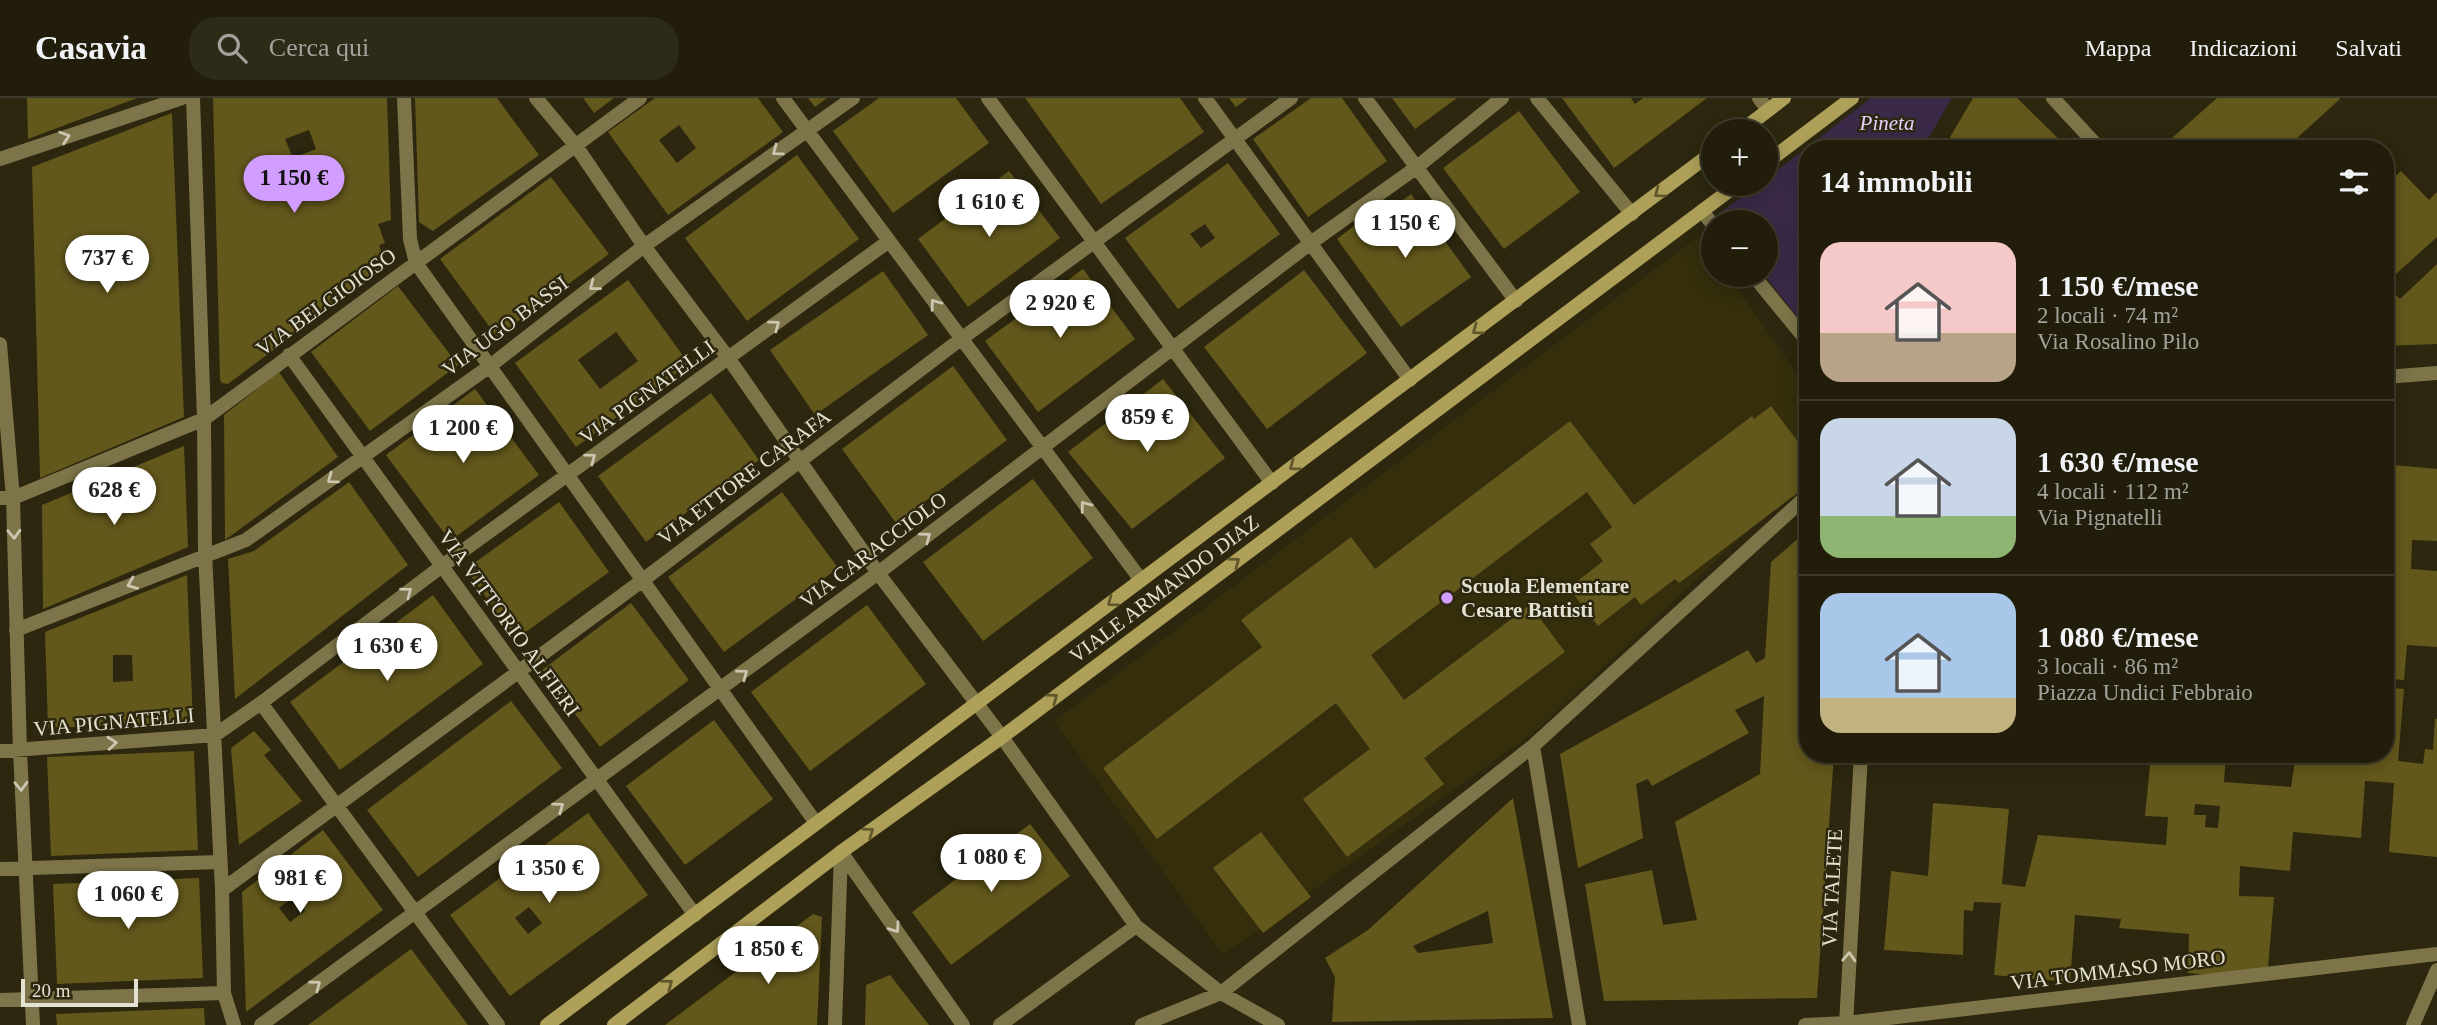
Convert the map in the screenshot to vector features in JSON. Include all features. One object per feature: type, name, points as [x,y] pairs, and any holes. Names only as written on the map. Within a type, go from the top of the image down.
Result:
[{"type":"main road","points":[[1756,119],[1784,98]]},
{"type":"main road","points":[[1778,154],[1852,98]]},
{"type":"main road","points":[[547,1025],[1701,161]]},
{"type":"main road","name":"VIALE ARMANDO DIAZ","points":[[1703,210],[1722,196]]},
{"type":"main road","name":"VIALE ARMANDO DIAZ","points":[[614,1025],[841,852],[1002,737],[1701,212]]},
{"type":"street","points":[[0,159],[181,98]]},
{"type":"street","points":[[192,98],[204,419],[205,554],[222,890],[224,993],[234,1025]]},
{"type":"street","points":[[404,98],[410,239],[416,262],[816,823]]},
{"type":"street","points":[[536,98],[576,146],[644,246],[729,359],[878,573],[1002,737],[1136,926],[1221,993],[1279,1025]]},
{"type":"street","name":"VIA BELGIOIOSO","points":[[6,498],[204,419],[640,98]]},
{"type":"street","points":[[783,98],[1141,580]]},
{"type":"street","name":"VIA UGO BASSI","points":[[0,617],[16,623],[246,540],[490,366],[644,246],[853,98]]},
{"type":"street","points":[[988,98],[1272,483]]},
{"type":"street","points":[[1205,98],[1410,380]]},
{"type":"street","name":"VIA ETTORE CARAFA","points":[[222,890],[643,580],[1093,241],[1291,98]]},
{"type":"street","points":[[1365,98],[1516,300]]},
{"type":"street","name":"VIA CARACCIOLO","points":[[261,1025],[878,573],[1312,242],[1417,167],[1502,98]]},
{"type":"street","points":[[1538,98],[1632,214]]},
{"type":"street","points":[[1759,98],[1768,110]]},
{"type":"street","points":[[2053,98],[2092,140]]},
{"type":"street","name":"VIA PIGNATELLI","points":[[0,751],[215,735],[261,704],[442,566],[890,241]]},
{"type":"street","points":[[1763,287],[1799,331]]},
{"type":"street","points":[[0,344],[6,498],[16,623],[33,1025]]},
{"type":"street","name":"VIA VITTORIO ALFIERI","points":[[289,355],[695,915]]},
{"type":"street","points":[[2394,376],[2437,373]]},
{"type":"street","points":[[1142,1025],[1221,993],[1532,746],[1799,503]]},
{"type":"street","points":[[261,704],[498,1025]]},
{"type":"street","points":[[1532,746],[1579,1025]]},
{"type":"street","name":"VIA TALETE","points":[[1846,1024],[1860,763]]},
{"type":"street","points":[[835,1025],[841,852]]},
{"type":"street","points":[[841,852],[963,1025]]},
{"type":"street","points":[[0,869],[220,862]]},
{"type":"street","points":[[1000,1025],[1136,926]]},
{"type":"street","name":"VIA TOMMASO MORO","points":[[1804,1025],[1846,1024],[2437,954]]},
{"type":"street","points":[[2413,1025],[2437,970]]},
{"type":"street","points":[[0,1000],[224,993]]},
{"type":"shaded area","name":"Scuola Elementare Cesare Battisti","points":[[1699,236],[1701,287],[1736,287],[1799,376],[1799,483],[1536,731],[1223,955],[1054,721]]},
{"type":"green space","name":"Pineta","points":[[1871,98],[1952,98],[1927,140],[1817,140]]},
{"type":"green space","name":"Pineta","points":[[1799,154],[1799,319],[1774,287],[1778,287],[1778,210],[1724,210],[1743,196],[1778,196],[1778,170]]},
{"type":"building","points":[[27,98],[137,98],[28,139]]},
{"type":"building","points":[[213,98],[387,98],[391,220],[378,224],[385,243],[379,245],[386,266],[228,384],[222,383]],"holes":[[[309,130],[316,149],[293,158],[285,139]]]},
{"type":"building","points":[[415,98],[497,98],[539,155],[433,231],[419,222]]},
{"type":"building","points":[[583,98],[614,98],[594,113]]},
{"type":"building","points":[[655,98],[758,98],[783,132],[668,215],[608,132]],"holes":[[[679,125],[696,148],[677,163],[659,140]]]},
{"type":"building","points":[[808,98],[827,98],[815,107]]},
{"type":"building","points":[[879,98],[956,98],[989,143],[893,213],[833,131]]},
{"type":"building","points":[[1025,98],[1180,98],[1204,132],[1101,204]]},
{"type":"building","points":[[1229,98],[1248,98],[1236,107]]},
{"type":"building","points":[[1311,98],[1342,98],[1387,161],[1308,217],[1253,139]]},
{"type":"building","points":[[1392,98],[1457,98],[1415,129]]},
{"type":"building","points":[[1562,98],[1631,98],[1635,104],[1643,98],[1707,98],[1614,168]]},
{"type":"building","points":[[1973,98],[2017,98],[2060,140],[1948,140]]},
{"type":"building","points":[[2217,98],[2340,99],[2295,140],[2172,138]]},
{"type":"building","points":[[1519,111],[1580,192],[1504,249],[1443,168]]},
{"type":"building","points":[[172,113],[184,417],[40,478],[32,167]]},
{"type":"building","points":[[797,155],[859,239],[747,321],[685,238]]},
{"type":"building","points":[[1228,163],[1280,234],[1178,309],[1125,238]],"holes":[[[1205,224],[1215,238],[1201,248],[1190,234]]]},
{"type":"building","points":[[1009,171],[1060,238],[968,307],[918,239]]},
{"type":"building","points":[[2401,171],[2429,200],[2437,192],[2437,237],[2394,276],[2394,178]]},
{"type":"building","points":[[551,177],[609,254],[497,337],[440,259]]},
{"type":"building","points":[[1411,194],[1471,277],[1401,327],[1337,239],[1363,219],[1368,225]]},
{"type":"building","points":[[2437,264],[2437,344],[2394,346],[2394,293],[2400,299]]},
{"type":"building","points":[[1083,269],[1135,339],[1038,412],[985,341]]},
{"type":"building","points":[[1304,270],[1367,353],[1267,429],[1204,347]]},
{"type":"building","points":[[883,271],[928,335],[815,415],[770,350]]},
{"type":"building","points":[[628,280],[689,364],[576,447],[515,363]],"holes":[[[616,332],[638,361],[600,389],[578,360]]]},
{"type":"building","points":[[398,286],[458,365],[370,431],[311,352]]},
{"type":"building","points":[[953,366],[1007,440],[896,523],[842,449]]},
{"type":"building","points":[[279,372],[338,457],[225,540],[224,415]]},
{"type":"building","points":[[1163,379],[1225,458],[1132,529],[1068,452]]},
{"type":"building","points":[[475,389],[539,475],[450,541],[386,455]]},
{"type":"building","points":[[711,393],[759,460],[646,542],[598,476]]},
{"type":"building","points":[[1771,406],[1799,443],[1799,492],[1679,583],[1675,579],[1641,605],[1635,597],[1598,626],[1569,588],[1603,561],[1590,544],[1612,527],[1587,492],[1371,655],[1404,700],[1530,605],[1565,652],[1424,758],[1444,784],[1347,857],[1303,799],[1370,749],[1336,703],[1157,839],[1103,768],[1262,647],[1241,620],[1351,537],[1375,569],[1570,421],[1634,505],[1752,416],[1754,419]]},
{"type":"building","points":[[184,446],[188,547],[43,609],[42,505]]},
{"type":"building","points":[[2394,465],[2437,469],[2437,541],[2412,540],[2411,569],[2437,571],[2437,647],[2407,645],[2404,680],[2394,679]]},
{"type":"building","points":[[1033,479],[1093,558],[983,641],[923,562]]},
{"type":"building","points":[[349,482],[408,565],[235,699],[228,559],[254,551]]},
{"type":"building","points":[[782,492],[838,568],[724,652],[668,577]]},
{"type":"building","points":[[559,502],[609,572],[516,639],[466,569]]},
{"type":"building","points":[[1799,538],[1799,763],[1833,763],[1817,998],[1604,1001],[1585,884],[1652,870],[1663,925],[1697,920],[1675,822],[1760,774],[1764,696],[1735,710],[1749,733],[1652,786],[1648,779],[1636,784],[1643,838],[1578,868],[1560,754],[1748,650],[1756,663],[1765,658],[1771,562]]},
{"type":"building","points":[[187,575],[193,723],[48,728],[45,632]],"holes":[[[113,655],[132,655],[133,681],[113,682]]]},
{"type":"building","points":[[433,595],[483,664],[340,770],[290,702]]},
{"type":"building","points":[[631,603],[689,680],[600,747],[542,670]]},
{"type":"building","points":[[867,605],[926,684],[810,771],[751,692]]},
{"type":"building","points":[[2394,688],[2404,689],[2398,761],[2423,764],[2425,749],[2433,750],[2437,719],[2437,857],[2389,852],[2394,783],[2365,781],[2361,838],[2293,832],[2290,871],[2240,866],[2239,896],[2274,897],[2267,980],[2188,973],[2189,934],[2119,928],[2121,919],[2075,915],[2070,982],[1994,975],[2001,903],[1974,902],[1973,911],[1964,910],[1963,955],[1884,950],[1891,871],[1928,876],[1933,803],[2009,809],[2002,884],[2025,887],[2038,835],[2166,845],[2168,817],[2145,816],[2150,763],[2225,763],[2224,782],[2291,787],[2295,763],[2394,763]],"holes":[[[2195,804],[2220,806],[2218,828],[2205,827],[2206,815],[2194,815]]]},
{"type":"building","points":[[511,701],[562,768],[418,877],[367,810]]},
{"type":"building","points":[[714,720],[773,799],[685,865],[626,786]]},
{"type":"building","points":[[254,731],[271,750],[264,755],[302,801],[239,845],[231,748]]},
{"type":"building","points":[[194,751],[198,850],[51,856],[47,757]]},
{"type":"building","points":[[1513,798],[1553,1018],[1332,1022],[1335,977],[1325,958],[1368,930]],"holes":[[[1488,911],[1493,943],[1418,953],[1413,946]]]},
{"type":"building","points":[[588,813],[648,895],[510,996],[450,915]],"holes":[[[529,907],[542,923],[528,934],[515,918]]]},
{"type":"building","points":[[1030,824],[1070,876],[951,965],[912,912]]},
{"type":"building","points":[[323,830],[383,910],[246,1012],[242,892]],"holes":[[[294,897],[305,911],[290,922],[279,908]]]},
{"type":"building","points":[[1261,832],[1311,897],[1263,933],[1213,868]]},
{"type":"building","points":[[199,878],[203,978],[57,984],[53,884]]},
{"type":"building","points":[[813,914],[822,917],[817,1025],[665,1025]]},
{"type":"building","points":[[411,949],[468,1025],[308,1025]]},
{"type":"building","points":[[890,975],[929,1025],[865,1025],[866,985]]},
{"type":"building","points":[[204,1008],[205,1025],[57,1025],[56,1014]]},
{"type":"place","name":"Scuola Elementare Cesare Battisti","points":[[1447,598]]}]
